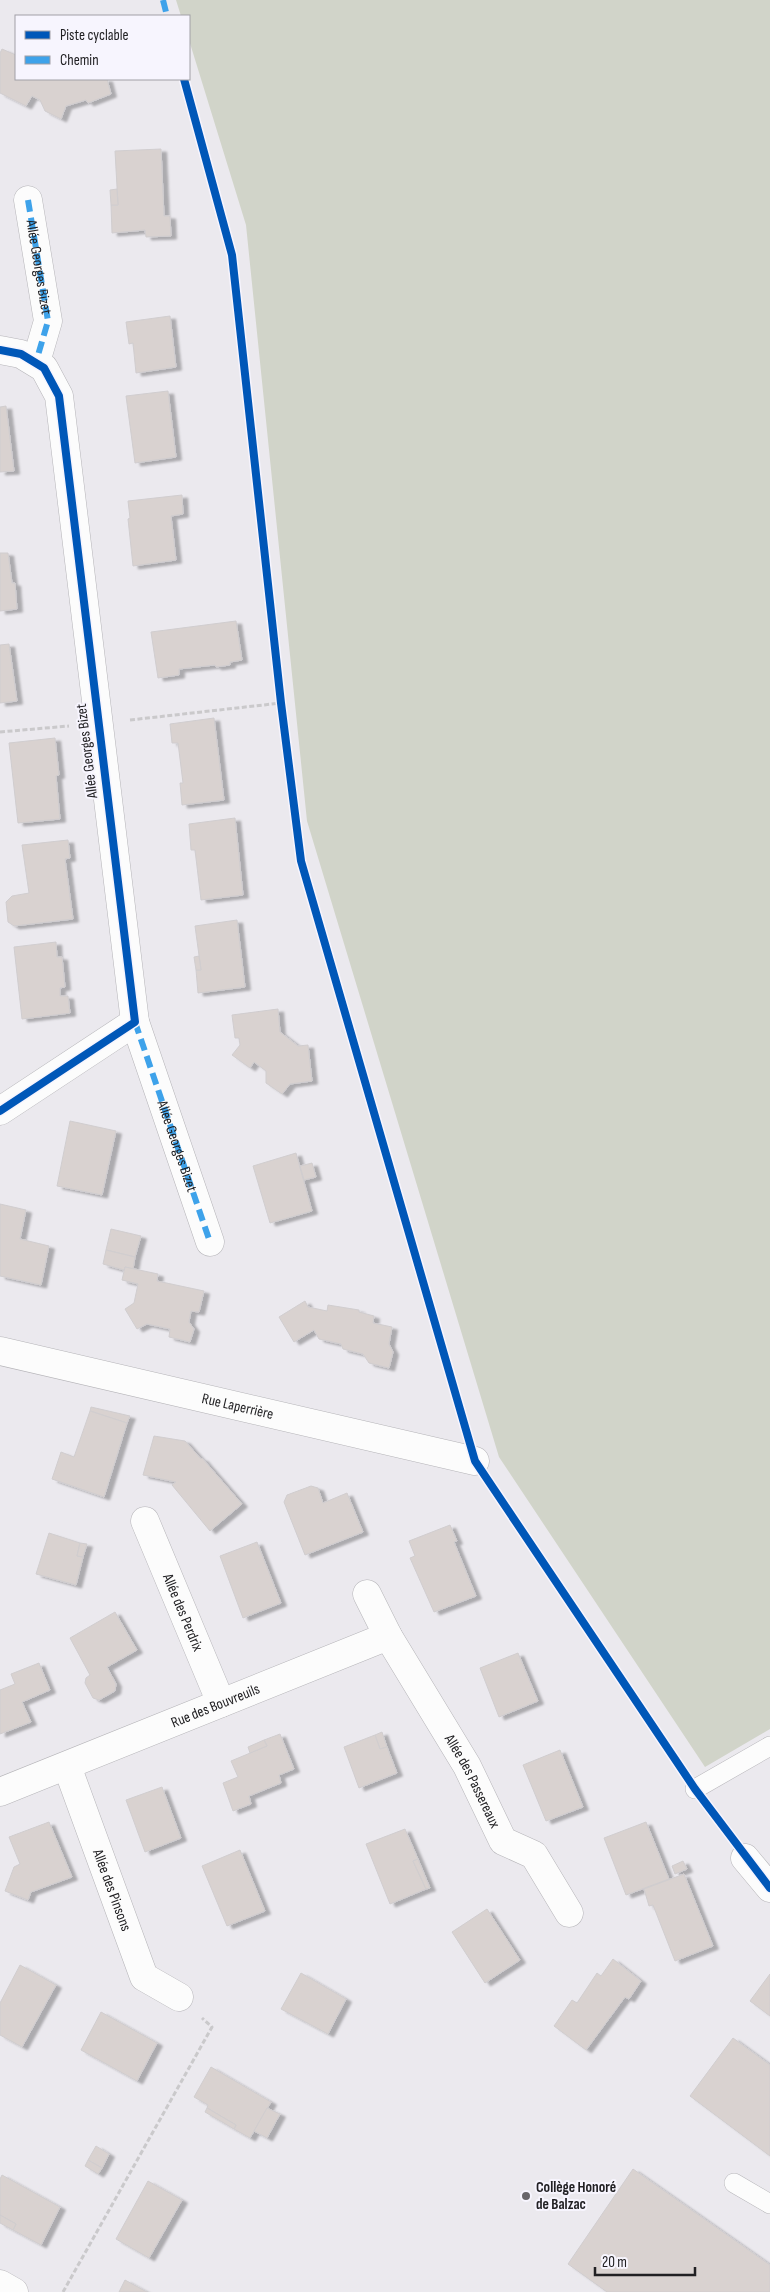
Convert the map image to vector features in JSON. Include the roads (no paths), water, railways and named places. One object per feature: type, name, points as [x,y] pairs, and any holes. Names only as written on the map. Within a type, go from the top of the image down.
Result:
[{"type":"street","name":"Allée Georges Bizet","points":[[28,200],[48,321],[36,362]]},
{"type":"street","name":"Allée Georges Bizet","points":[[0,350],[21,354],[44,368],[59,396],[135,1022],[210,1242]]},
{"type":"street","points":[[0,1111],[135,1022]]},
{"type":"street","name":"Rue Laperrière","points":[[0,1351],[475,1461]]},
{"type":"street","name":"Allée des Perdrix","points":[[145,1521],[220,1704]]},
{"type":"street","points":[[367,1594],[388,1636]]},
{"type":"street","name":"Rue des Bouvreuils","points":[[0,1792],[388,1636]]},
{"type":"street","name":"Allée des Passereaux","points":[[388,1636],[467,1766],[503,1841],[534,1855],[569,1912]]},
{"type":"street","name":"Allée des Pinsons","points":[[67,1766],[144,1977],[179,1997]]},
{"type":"street","points":[[745,1858],[770,1888]]},
{"type":"street","points":[[0,2284],[14,2292]]},
{"type":"lane","points":[[695,1789],[770,1746]]},
{"type":"lane","points":[[734,2182],[770,2204]]},
{"type":"place","name":"Collège Honoré de Balzac","points":[[526,2196]]}]
